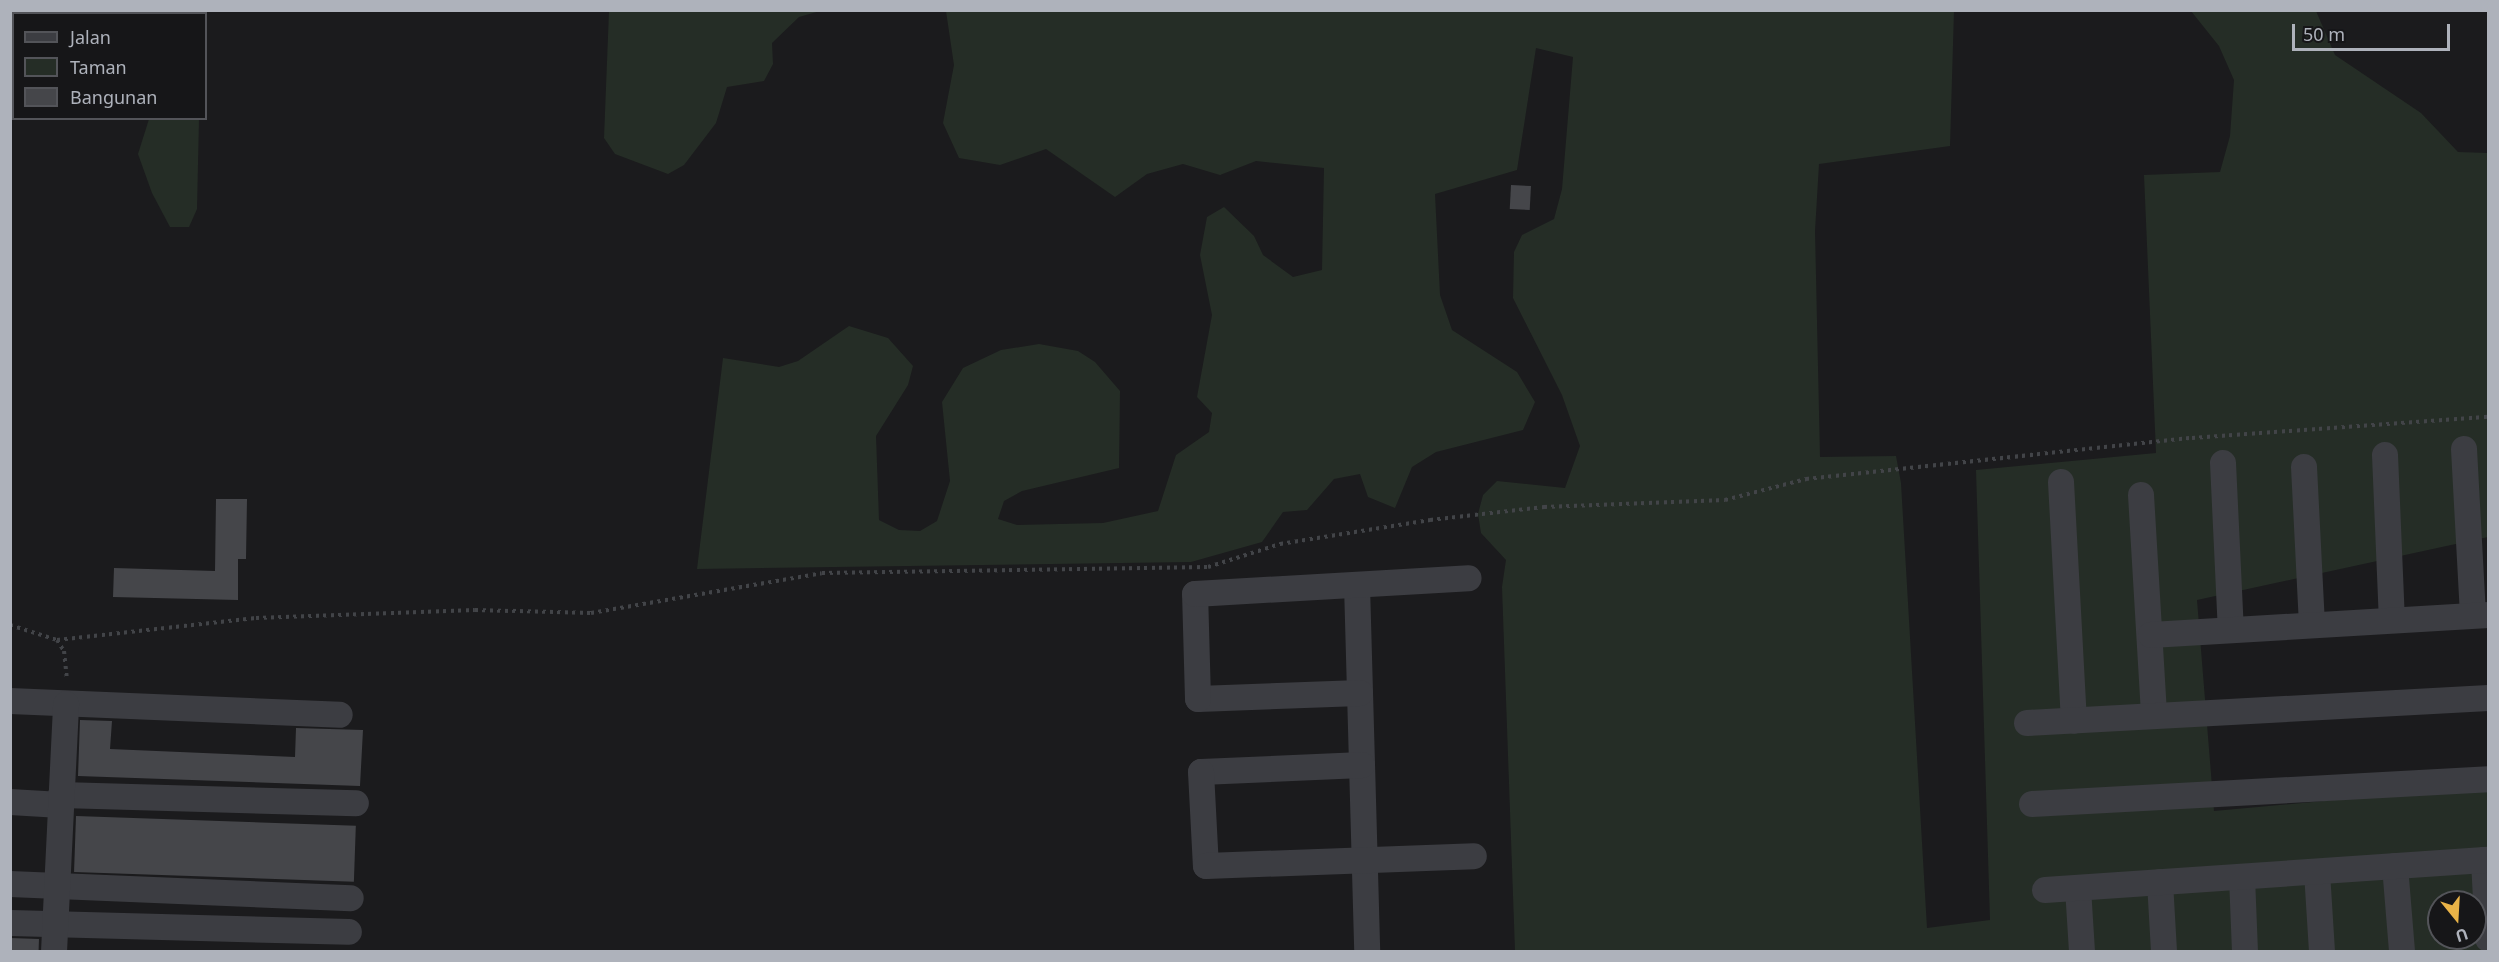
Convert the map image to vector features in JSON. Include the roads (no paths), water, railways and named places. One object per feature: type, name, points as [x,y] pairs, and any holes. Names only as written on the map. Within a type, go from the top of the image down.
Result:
[{"type":"street","points":[[2151,635],[2481,615],[2464,449]]},
{"type":"street","points":[[2385,455],[2392,620]]},
{"type":"street","points":[[2223,463],[2231,630]]},
{"type":"street","points":[[2304,467],[2312,625]]},
{"type":"street","points":[[2061,482],[2074,721]]},
{"type":"street","points":[[2141,495],[2154,716]]},
{"type":"street","points":[[1360,693],[1198,699],[1195,594],[1469,578]]},
{"type":"street","points":[[1357,585],[1367,951]]},
{"type":"street","points":[[2027,723],[2488,698]]},
{"type":"street","points":[[10,701],[340,715]]},
{"type":"street","points":[[54,951],[66,704]]},
{"type":"street","points":[[1362,765],[1201,772],[1206,866],[1474,856]]},
{"type":"street","points":[[2032,804],[2488,779]]},
{"type":"street","points":[[10,802],[61,800],[356,803]]},
{"type":"street","points":[[2045,890],[2486,860],[2488,939]]},
{"type":"street","points":[[2395,866],[2402,951]]},
{"type":"street","points":[[2317,872],[2322,951]]},
{"type":"street","points":[[2242,877],[2245,951]]},
{"type":"street","points":[[2160,882],[2164,951]]},
{"type":"street","points":[[10,884],[351,898]]},
{"type":"street","points":[[2078,888],[2082,951]]},
{"type":"street","points":[[10,923],[349,932]]}]
